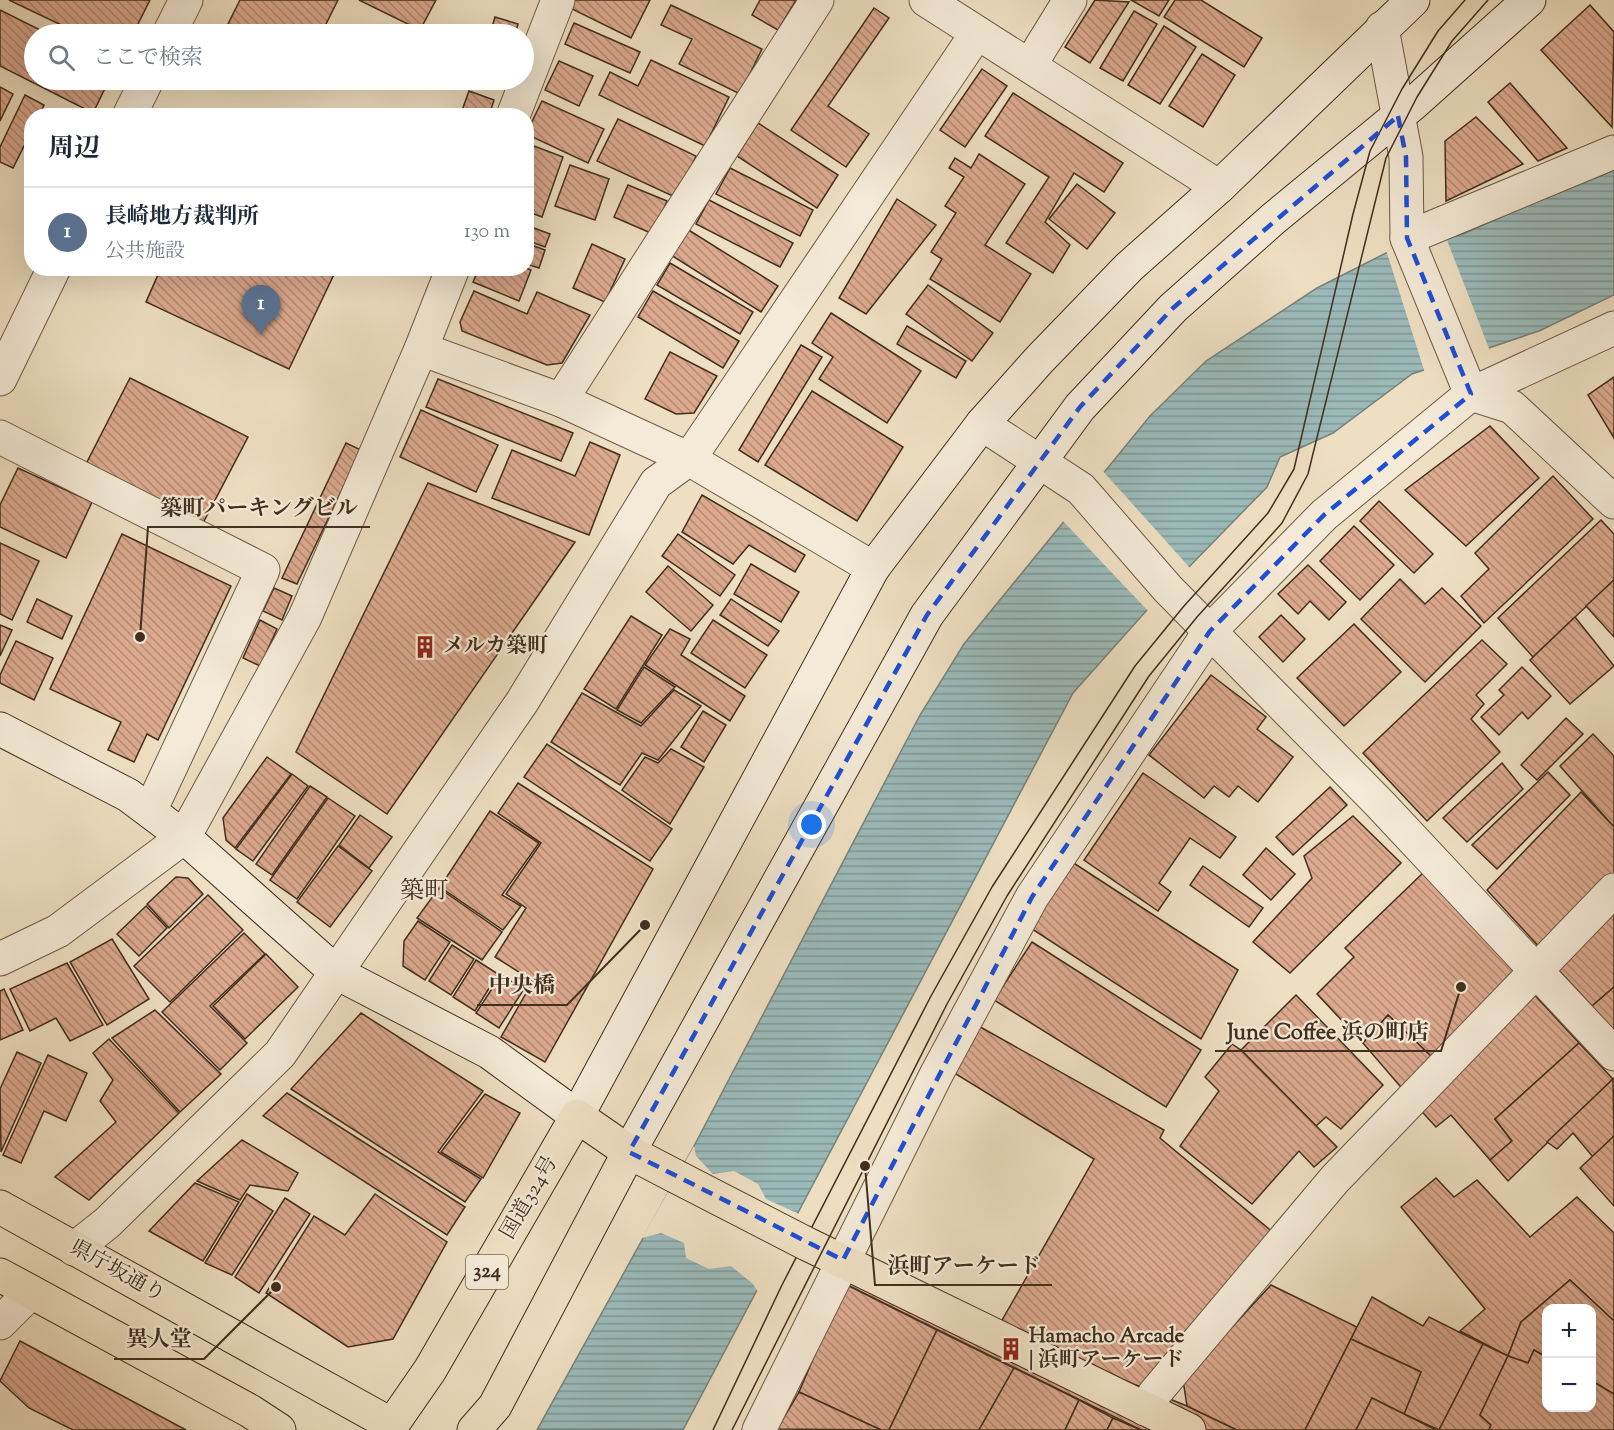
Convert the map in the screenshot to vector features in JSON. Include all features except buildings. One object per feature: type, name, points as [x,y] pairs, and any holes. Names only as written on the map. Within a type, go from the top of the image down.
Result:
[{"type":"highway","points":[[577,1116],[629,1152],[805,1243],[1189,1430]]},
{"type":"highway","name":"国道324号","points":[[393,1428],[430,1370],[577,1116]]},
{"type":"highway","points":[[474,1430],[495,1406],[629,1152]]},
{"type":"highway","name":"県庁坂通り","points":[[0,1207],[393,1428]]},
{"type":"highway","points":[[0,1275],[250,1411],[279,1430]]},
{"type":"street","points":[[174,24],[186,0]]},
{"type":"street","points":[[534,62],[558,0]]},
{"type":"street","points":[[561,400],[817,0]]},
{"type":"street","points":[[926,0],[1219,187]]},
{"type":"street","points":[[1030,65],[1070,0]]},
{"type":"street","points":[[0,729],[129,795],[184,837],[337,974],[489,1052],[577,1116],[873,568],[982,424],[1040,358],[1129,267],[1219,187],[1413,0]]},
{"type":"street","points":[[629,1152],[927,615],[1080,407],[1173,309],[1273,219],[1398,116],[1529,0]]},
{"type":"street","points":[[1382,28],[1406,157],[1407,238],[1471,394]]},
{"type":"street","points":[[74,1249],[106,1223],[280,1054],[522,702],[656,483],[689,459],[976,33]]},
{"type":"street","points":[[133,108],[142,90]]},
{"type":"street","points":[[516,108],[523,90]]},
{"type":"street","points":[[1407,238],[1614,152]]},
{"type":"street","points":[[0,379],[50,276]]},
{"type":"street","points":[[0,959],[58,931],[184,837],[305,616],[421,349],[450,276]]},
{"type":"street","points":[[759,1430],[936,1075],[1032,897],[1210,630],[1324,514],[1471,394],[1614,328]]},
{"type":"street","points":[[421,349],[561,400],[689,459],[873,568]]},
{"type":"street","points":[[1471,394],[1512,407],[1614,502]]},
{"type":"street","points":[[982,424],[1081,489],[1168,589],[1379,803],[1614,1054]]},
{"type":"street","points":[[0,436],[264,570],[150,811]]},
{"type":"street","points":[[1145,1409],[1155,1393],[1335,1179],[1614,890]]},
{"type":"street","points":[[0,1323],[31,1292]]},
{"type":"highlighted area","points":[[1398,116],[1406,157],[1407,238],[1471,394],[1324,515],[1210,631],[1032,897],[843,1260],[629,1152],[927,615],[1080,407],[1173,308]]},
{"type":"water","points":[[1614,167],[1614,295],[1539,331],[1412,374],[1333,433],[1280,457],[1267,487],[1147,610],[1073,693],[683,1430],[537,1430],[694,1146],[920,715],[964,644],[1150,416],[1206,361],[1317,288],[1386,253],[1463,234]]},
{"type":"pier","points":[[1445,235],[1490,351],[1425,373],[1386,250]]},
{"type":"pier","points":[[1101,469],[1191,569],[1149,612],[1061,519]]},
{"type":"pier","points":[[694,1146],[696,1156],[713,1174],[734,1171],[758,1184],[766,1199],[801,1215],[759,1294],[753,1284],[731,1266],[709,1269],[686,1258],[684,1243],[661,1233],[642,1238]]},
{"type":"tram line","points":[[713,1430],[782,1285],[931,996],[992,887],[1135,666],[1184,606],[1268,513],[1294,469],[1353,214],[1370,151],[1402,89],[1438,31],[1465,0]]},
{"type":"tram line","points":[[732,1430],[947,1004],[1007,896],[1149,676],[1197,617],[1282,523],[1308,474],[1386,158],[1417,97],[1452,41],[1488,0]]},
{"type":"place","name":"長崎地方裁判所","points":[[261,335]]},
{"type":"place","name":"築町パーキングビル","points":[[140,637]]},
{"type":"place","name":"メルカ築町","points":[[425,647]]},
{"type":"place","name":"中央橋","points":[[645,925]]},
{"type":"place","name":"June Coffee 浜の町店","points":[[1461,987]]},
{"type":"place","name":"浜町アーケード","points":[[865,1166]]},
{"type":"place","name":"異人堂","points":[[276,1287]]},
{"type":"place","name":"Hamacho Arcade | 浜町アーケード","points":[[1011,1349]]},
{"type":"district","name":"築町","points":[[424,892]]}]
